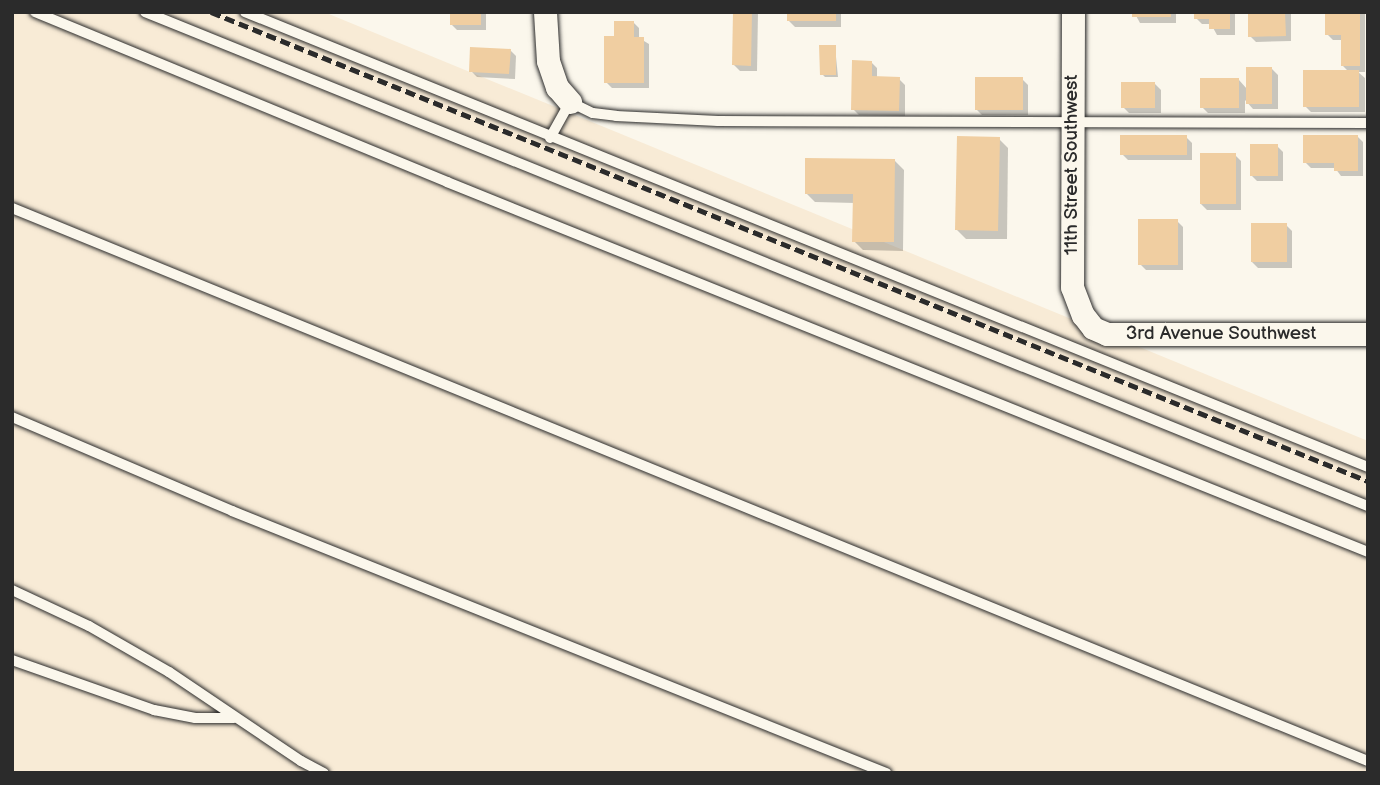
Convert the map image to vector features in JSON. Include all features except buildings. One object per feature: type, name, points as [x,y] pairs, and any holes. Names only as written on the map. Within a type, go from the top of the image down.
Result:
[{"type":"street","points":[[545,12],[548,61],[557,87],[570,102]]},
{"type":"street","name":"11th Street Southwest","points":[[1073,12],[1072,287],[1083,315]]},
{"type":"street","name":"3rd Avenue Southwest","points":[[1083,315],[1093,328],[1107,334],[1368,334]]},
{"type":"lane","points":[[35,12],[447,183],[1368,552]]},
{"type":"lane","points":[[145,12],[1368,506]]},
{"type":"lane","points":[[245,12],[550,138],[1368,467]]},
{"type":"lane","points":[[550,138],[570,102],[593,113],[653,119],[1073,124],[1368,123]]},
{"type":"lane","points":[[12,208],[1368,761]]},
{"type":"lane","points":[[12,417],[232,511],[886,773]]},
{"type":"lane","points":[[12,590],[89,626],[158,665],[234,718],[324,773]]},
{"type":"lane","points":[[12,660],[154,710],[195,718],[234,718]]},
{"type":"shaded area","points":[[12,12],[324,12],[1368,441],[1368,773],[12,773]]},
{"type":"railway","points":[[211,12],[1368,481]]}]
